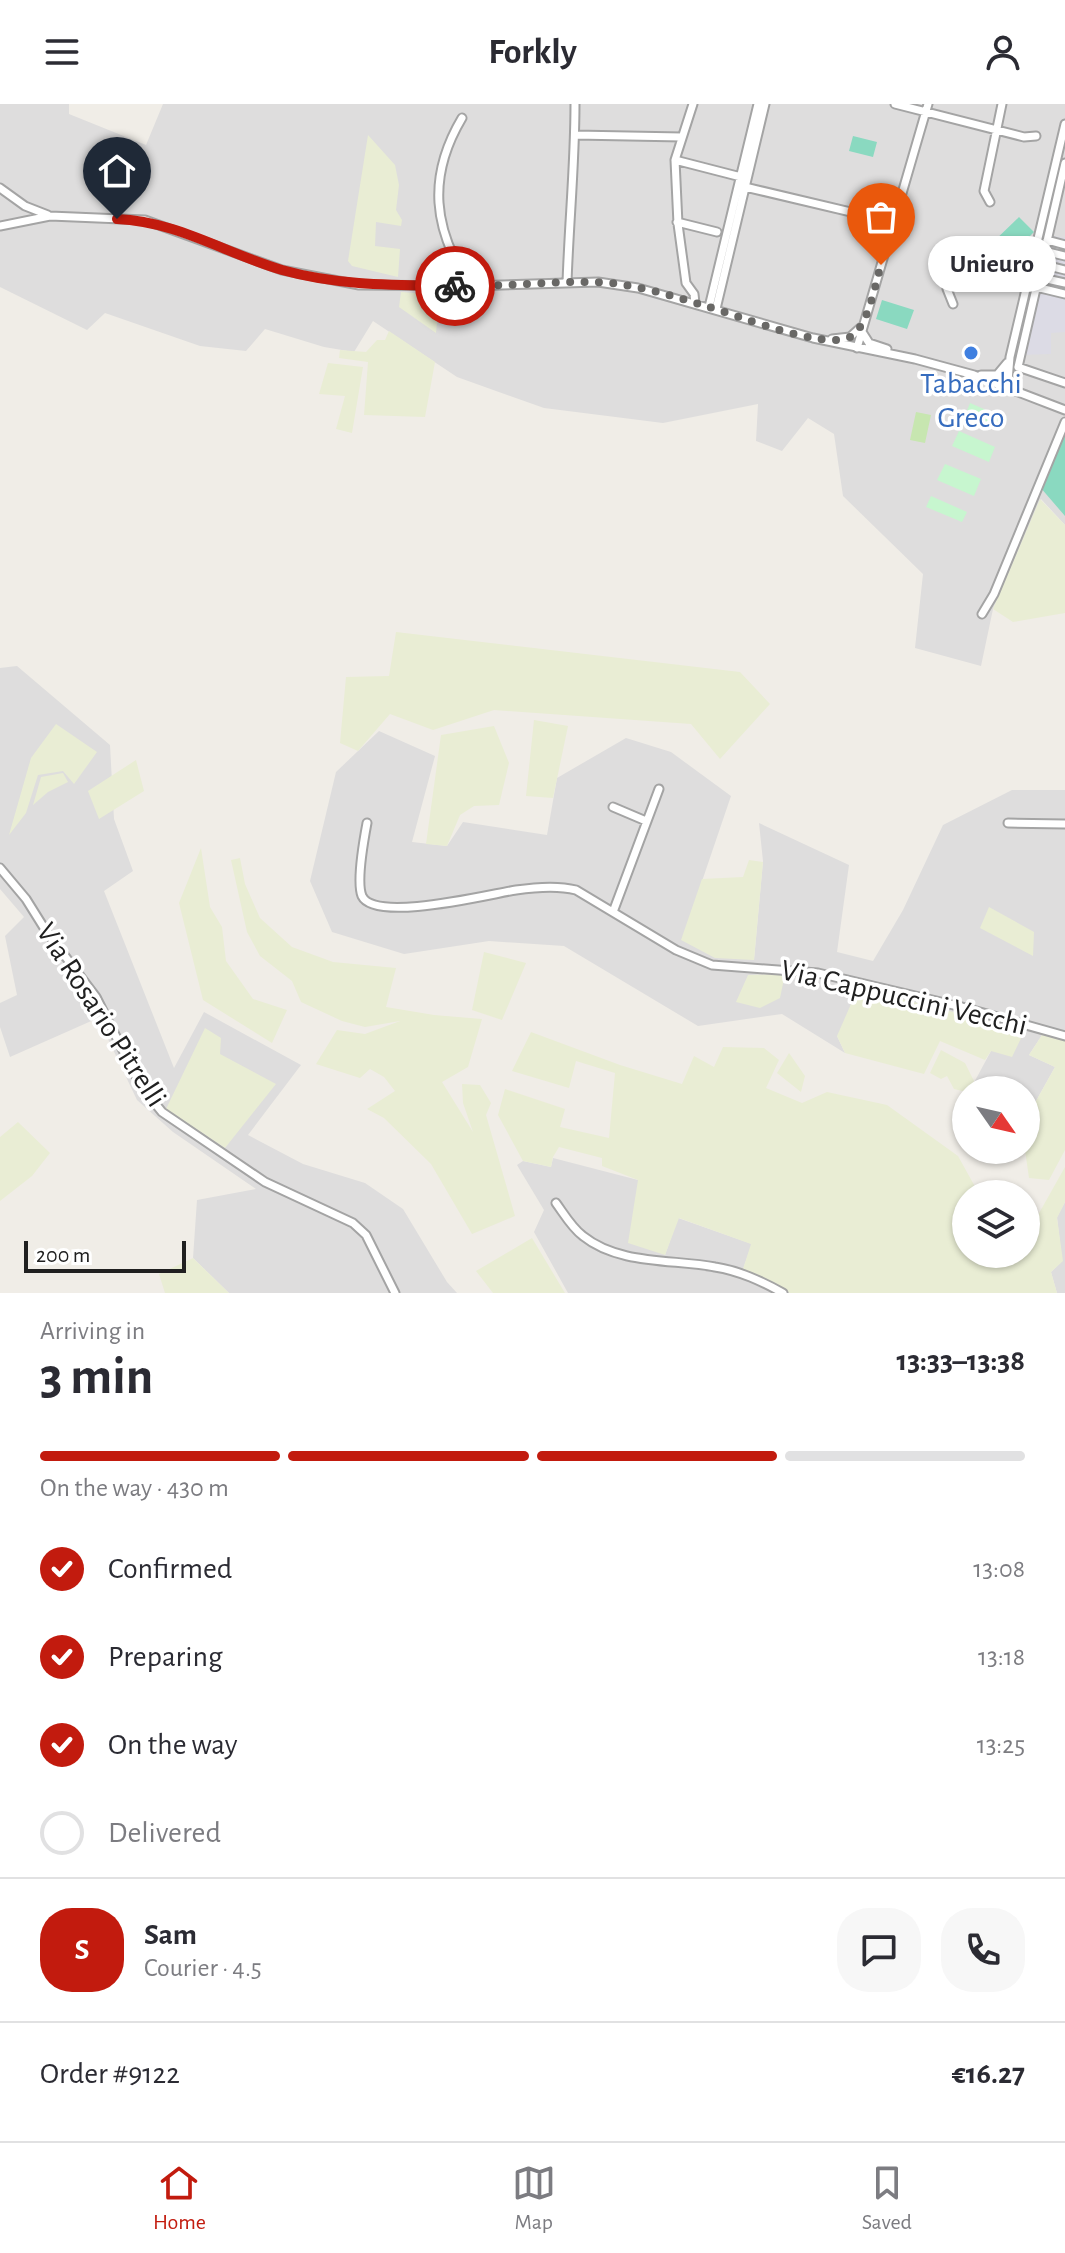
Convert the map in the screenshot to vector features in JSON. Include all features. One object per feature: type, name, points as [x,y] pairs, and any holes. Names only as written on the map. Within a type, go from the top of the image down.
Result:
[{"type":"street","points":[[567,283],[575,104]]},
{"type":"street","points":[[693,104],[675,160],[677,222],[686,283],[694,294],[695,303]]},
{"type":"street","points":[[712,308],[745,187],[758,104]]},
{"type":"street","points":[[712,308],[741,177],[765,104]]},
{"type":"street","points":[[895,104],[926,108],[1024,137],[1036,136]]},
{"type":"street","points":[[990,202],[984,191],[1002,104]]},
{"type":"street","points":[[857,348],[926,108]]},
{"type":"street","points":[[462,118],[443,156],[437,189],[445,240],[470,286]]},
{"type":"street","points":[[1011,390],[1008,376],[1010,357],[1065,124]]},
{"type":"street","points":[[575,135],[682,137]]},
{"type":"street","points":[[675,160],[741,177]]},
{"type":"street","points":[[987,380],[1001,381],[1018,367],[1065,163]]},
{"type":"street","points":[[745,187],[893,222]]},
{"type":"street","points":[[0,188],[25,206],[50,216]]},
{"type":"street","points":[[0,226],[50,216],[145,220],[282,270],[359,285],[598,282],[638,288],[813,338],[912,358]]},
{"type":"street","points":[[677,222],[717,232]]},
{"type":"street","points":[[1047,240],[1065,245]]},
{"type":"street","points":[[1044,251],[1065,256]]},
{"type":"street","points":[[953,304],[947,289],[977,261],[1030,272]]},
{"type":"street","points":[[1041,264],[1065,270]]},
{"type":"street","points":[[1038,277],[1065,283]]},
{"type":"street","points":[[1036,287],[1065,294]]},
{"type":"street","points":[[813,338],[846,338],[863,326]]},
{"type":"street","points":[[863,326],[869,343],[974,375],[1064,409]]},
{"type":"street","points":[[974,375],[997,375],[1010,357]]},
{"type":"street","points":[[1018,367],[1065,383]]},
{"type":"street","points":[[982,614],[994,594],[1065,422]]},
{"type":"street","points":[[613,912],[659,789]]},
{"type":"street","points":[[613,807],[646,821]]},
{"type":"street","name":"Via Cappuccini Vecchi","points":[[367,823],[361,891],[368,903],[393,908],[407,907],[473,899],[514,890],[563,886],[576,890],[676,950],[712,965],[818,973],[962,1007],[1065,1036]]},
{"type":"street","points":[[1008,823],[1065,824]]},
{"type":"street","name":"Via Rosario Pitrelli","points":[[0,868],[96,997],[141,1086],[162,1112],[265,1182],[353,1223],[366,1235],[395,1293]]},
{"type":"street","points":[[556,1203],[584,1237],[607,1248],[652,1260],[735,1271],[783,1293]]},
{"type":"shaded area","points":[[0,104],[69,104],[69,114],[146,145],[163,104],[1065,104],[1065,525],[1041,499],[993,609],[981,666],[915,648],[923,574],[843,496],[834,434],[808,418],[782,451],[756,441],[758,404],[663,423],[544,408],[457,377],[373,321],[354,352],[324,347],[265,329],[246,351],[200,346],[105,313],[87,330],[0,287]]},
{"type":"shaded area","points":[[1048,235],[1065,238],[1065,332],[1051,333],[1051,354],[1020,355]]},
{"type":"shaded area","points":[[17,666],[110,745],[114,819],[133,871],[104,891],[174,1068],[204,1012],[301,1065],[248,1135],[303,1164],[365,1183],[403,1209],[447,1282],[457,1293],[229,1293],[193,1258],[197,1200],[256,1189],[173,1132],[137,1100],[98,1018],[10,1057],[0,1027],[0,1003],[17,995],[5,936],[24,917],[0,889],[0,668]]},
{"type":"shaded area","points":[[379,731],[435,756],[412,842],[447,846],[463,822],[547,835],[557,778],[626,738],[671,752],[731,796],[682,940],[754,960],[763,861],[759,823],[849,865],[837,952],[873,961],[903,910],[943,825],[1012,790],[1065,790],[1065,1041],[1042,1035],[1029,1055],[1055,1067],[1040,1094],[1040,1076],[978,1076],[991,1051],[1025,1030],[837,1036],[845,1053],[782,1014],[698,1026],[564,946],[489,941],[404,954],[332,932],[310,881],[336,772]]},
{"type":"shaded area","points":[[553,1158],[638,1180],[665,1255],[678,1218],[752,1244],[743,1269],[790,1293],[568,1293],[534,1232],[544,1210],[517,1165],[523,1161],[551,1167]]},
{"type":"shaded area","points":[[1065,1202],[1065,1293],[1057,1293],[1051,1272],[1062,1261],[1057,1217]]},
{"type":"green space","points":[[368,135],[395,165],[399,185],[396,210],[402,220],[401,226],[376,222],[375,246],[400,249],[398,277],[352,266],[348,261]]},
{"type":"green space","points":[[853,136],[877,142],[873,157],[849,151]]},
{"type":"green space","points":[[1019,217],[1034,232],[1005,261],[990,245]]},
{"type":"green space","points":[[401,292],[440,295],[436,333],[399,307]]},
{"type":"green space","points":[[882,300],[914,310],[907,329],[876,319]]},
{"type":"green space","points":[[389,331],[435,362],[425,417],[364,415],[368,362],[339,358],[340,350],[366,352],[377,340],[385,340]]},
{"type":"green space","points":[[328,363],[363,367],[352,433],[336,429],[345,396],[319,394]]},
{"type":"green space","points":[[970,403],[1007,419],[1003,429],[966,413]]},
{"type":"green space","points":[[916,412],[931,415],[925,443],[910,440]]},
{"type":"green space","points":[[959,431],[995,447],[989,462],[952,446]]},
{"type":"green space","points":[[1065,434],[1065,516],[1040,487]]},
{"type":"green space","points":[[945,464],[981,479],[974,496],[937,480]]},
{"type":"green space","points":[[931,496],[967,512],[962,522],[926,507]]},
{"type":"green space","points":[[1040,499],[1065,525],[1065,613],[1013,622],[993,609]]},
{"type":"green space","points":[[396,632],[740,672],[770,704],[720,759],[691,724],[494,710],[433,730],[390,714],[358,751],[340,743],[346,677],[389,676]]},
{"type":"green space","points":[[534,720],[568,726],[553,798],[526,796]]},
{"type":"green space","points":[[56,724],[97,752],[74,784],[63,771],[38,775],[26,813],[9,835],[31,758]]},
{"type":"green space","points":[[494,726],[509,763],[499,805],[474,806],[460,815],[447,846],[426,844],[441,735]]},
{"type":"green space","points":[[136,760],[144,791],[99,819],[88,791]]},
{"type":"green space","points":[[63,773],[68,782],[48,792],[33,805],[41,777]]},
{"type":"green space","points":[[201,848],[210,907],[222,927],[226,961],[253,999],[287,1010],[272,1043],[203,1000],[179,903]]},
{"type":"green space","points":[[240,858],[245,884],[260,918],[292,947],[333,962],[396,968],[386,1007],[482,1019],[468,1067],[442,1082],[473,1132],[463,1103],[462,1084],[480,1085],[491,1103],[486,1115],[515,1216],[472,1234],[431,1164],[384,1118],[367,1109],[395,1091],[384,1077],[370,1069],[360,1078],[316,1064],[337,1030],[365,1034],[400,1021],[365,1027],[342,1021],[301,1002],[292,981],[260,956],[247,932],[231,860]]},
{"type":"green space","points":[[749,860],[763,862],[754,960],[715,958],[681,940],[702,879],[743,877]]},
{"type":"green space","points":[[989,907],[1034,932],[1033,956],[980,928]]},
{"type":"green space","points":[[484,952],[526,963],[502,1020],[472,1010]]},
{"type":"green space","points":[[785,974],[780,998],[760,1008],[736,1002],[748,975]]},
{"type":"green space","points":[[858,988],[1025,1030],[1012,1057],[991,1051],[985,1060],[940,1041],[924,1074],[845,1053],[837,1036]]},
{"type":"green space","points":[[205,1028],[221,1038],[220,1054],[276,1084],[225,1148],[166,1109]]},
{"type":"green space","points":[[531,1032],[682,1084],[694,1056],[714,1067],[723,1047],[764,1048],[779,1060],[766,1088],[802,1103],[827,1092],[887,1105],[952,1152],[952,1164],[962,1164],[971,1180],[952,1180],[952,1268],[1040,1268],[1040,1211],[1065,1167],[1065,1202],[1057,1218],[1063,1261],[1051,1272],[1057,1293],[790,1293],[743,1269],[751,1244],[679,1218],[665,1255],[628,1243],[638,1180],[602,1166],[602,1158],[559,1147],[551,1167],[523,1161],[498,1115],[505,1089],[565,1109],[560,1127],[609,1138],[615,1073],[576,1061],[569,1088],[512,1071]]},
{"type":"green space","points":[[1042,1035],[1065,1041],[1065,1150],[1049,1180],[1029,1178],[1027,1164],[1040,1164],[1040,1094],[1055,1067],[1029,1055]]},
{"type":"green space","points":[[941,1050],[965,1063],[972,1076],[952,1076],[952,1085],[947,1076],[941,1079],[930,1073]]},
{"type":"green space","points":[[789,1053],[805,1076],[801,1092],[777,1073]]},
{"type":"green space","points":[[18,1122],[50,1153],[32,1176],[0,1201],[0,1137]]},
{"type":"green space","points":[[532,1238],[565,1293],[493,1293],[476,1271]]},
{"type":"green space","points":[[193,1258],[229,1293],[165,1293],[159,1274]]},
{"type":"way so far","points":[[455,286],[598,282],[681,299],[813,338],[842,339],[850,337],[864,323],[881,265]]},
{"type":"place","name":"Unieuro","points":[[881,265]]},
{"type":"place","name":"Tabacchi Greco","points":[[971,353]]},
{"type":"route","points":[[117,219],[160,224],[242,257],[311,277],[359,285],[455,286]]}]
